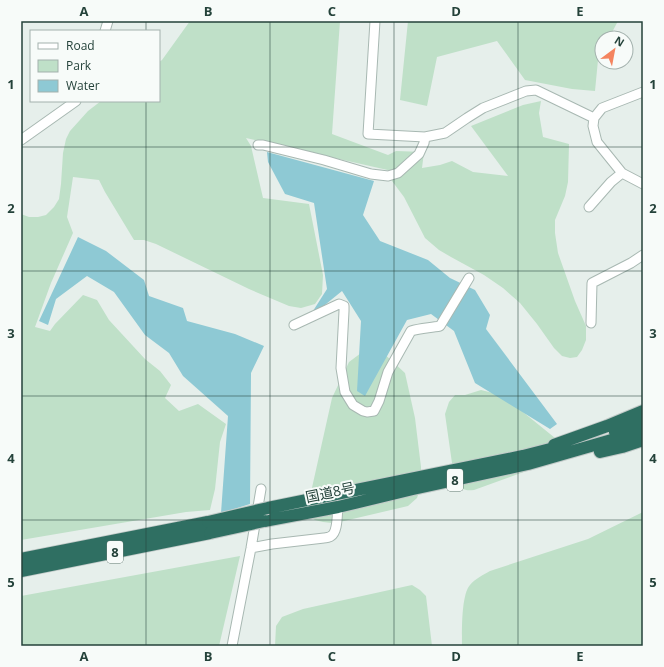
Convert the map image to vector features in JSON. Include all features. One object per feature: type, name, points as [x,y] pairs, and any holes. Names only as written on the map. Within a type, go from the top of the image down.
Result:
[{"type":"highway","points":[[526,460],[643,411]]},
{"type":"highway","name":"国道8号","points":[[21,571],[209,527],[268,508],[526,460],[643,422]]},
{"type":"highway","name":"国道8号","points":[[21,560],[209,527],[264,521],[338,507],[643,431]]},
{"type":"highway","points":[[526,460],[577,456],[622,447],[643,440]]},
{"type":"street","points":[[375,21],[368,134],[425,137],[444,133],[483,108],[526,91],[536,90],[594,118]]},
{"type":"street","points":[[643,92],[602,108],[594,118],[593,126],[597,142],[622,173],[643,184]]},
{"type":"street","points":[[21,140],[75,102]]},
{"type":"street","points":[[258,145],[324,160],[371,174],[388,176],[398,173],[419,154],[425,137]]},
{"type":"street","points":[[589,207],[611,182],[622,173]]},
{"type":"street","points":[[591,323],[592,282],[631,263],[643,254]]},
{"type":"street","points":[[294,325],[339,304],[344,306],[341,368],[343,387],[353,405],[367,412],[374,410],[379,401],[388,372],[411,331],[418,328],[440,326],[468,280]]},
{"type":"street","points":[[232,646],[261,489]]},
{"type":"street","points":[[251,548],[330,536],[336,529],[338,507]]},
{"type":"green space","points":[[190,21],[340,21],[332,134],[388,155],[396,151],[424,152],[422,168],[452,161],[473,172],[508,176],[471,126],[523,105],[541,101],[539,113],[543,137],[569,144],[568,182],[565,196],[555,220],[555,233],[558,253],[575,301],[586,326],[586,340],[582,350],[577,357],[570,358],[562,356],[554,348],[520,303],[503,288],[484,275],[439,250],[425,238],[404,197],[392,181],[392,171],[246,138],[251,146],[263,198],[309,204],[323,275],[322,294],[315,304],[301,308],[289,306],[249,289],[156,244],[144,240],[134,240],[99,180],[73,177],[67,217],[73,233],[51,283],[35,327],[50,331],[83,295],[97,300],[109,320],[145,359],[160,371],[171,385],[165,398],[179,411],[198,404],[226,424],[220,442],[215,489],[210,510],[186,512],[21,540],[21,214],[29,217],[38,217],[46,215],[54,207],[59,199],[63,153],[66,139],[70,131],[88,111],[100,102],[160,102],[160,61]]},
{"type":"green space","points":[[408,21],[618,21],[613,30],[594,30],[594,70],[597,70],[595,91],[572,89],[525,80],[497,41],[437,57],[427,106],[400,100]]},
{"type":"green space","points":[[381,351],[405,373],[415,418],[421,467],[421,486],[417,498],[408,506],[344,521],[332,523],[315,520],[309,516],[307,510],[332,398],[349,362],[361,353]]},
{"type":"green space","points":[[481,390],[493,393],[518,408],[555,438],[563,447],[551,462],[474,490],[465,490],[455,484],[445,414],[449,402],[455,395],[465,395]]},
{"type":"green space","points":[[643,512],[643,646],[462,646],[465,597],[470,585],[477,579],[490,571],[588,539]]},
{"type":"green space","points":[[240,556],[219,646],[21,646],[21,596]]},
{"type":"green space","points":[[412,585],[426,596],[432,646],[275,646],[276,626],[282,617],[303,609]]},
{"type":"water","points":[[267,152],[374,181],[363,215],[380,241],[428,260],[450,278],[475,290],[490,315],[486,329],[557,424],[550,429],[475,383],[454,331],[431,314],[407,320],[365,396],[357,391],[361,321],[342,291],[315,313],[313,311],[327,289],[314,203],[285,194],[268,162]]},
{"type":"water","points":[[78,237],[106,251],[144,280],[149,296],[183,308],[187,321],[235,334],[264,346],[251,373],[250,504],[221,513],[228,416],[183,376],[169,353],[145,335],[114,292],[87,276],[56,299],[48,325],[39,321]]}]
